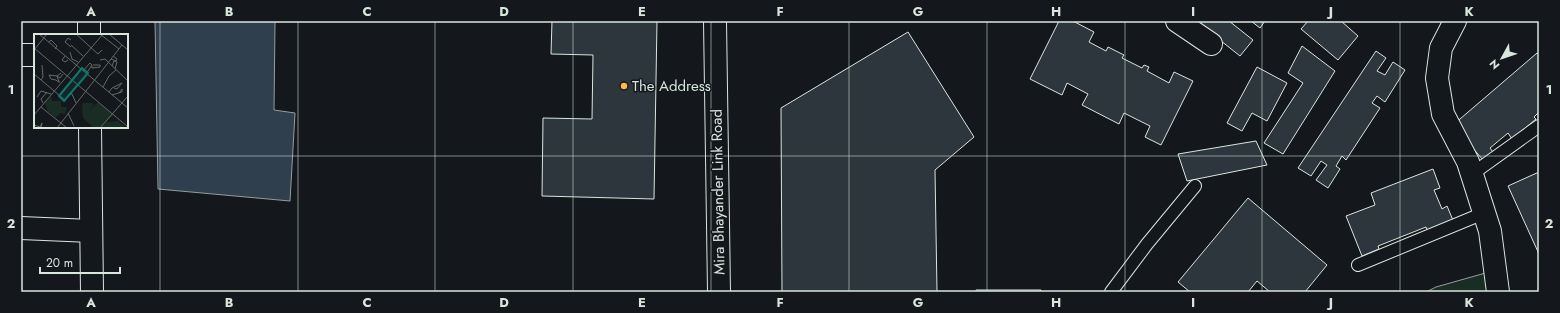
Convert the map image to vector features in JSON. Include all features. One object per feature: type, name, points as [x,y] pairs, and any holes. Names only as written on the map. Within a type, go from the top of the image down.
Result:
[{"type":"street","points":[[88,21],[89,34]]},
{"type":"street","name":"Mira Bhayander Link Road","points":[[715,21],[719,292]]},
{"type":"street","points":[[1177,21],[1211,44]]},
{"type":"street","points":[[1455,21],[1441,48],[1437,78],[1443,114],[1468,162],[1490,231],[1498,292]]},
{"type":"street","points":[[21,55],[34,55]]},
{"type":"street","points":[[90,128],[92,292]]},
{"type":"street","points":[[21,228],[91,231]]},
{"type":"lane","points":[[1472,174],[1539,126]]},
{"type":"lane","points":[[1111,292],[1147,244],[1196,186]]},
{"type":"lane","points":[[1358,265],[1484,213]]},
{"type":"green space","points":[[1489,272],[1490,292],[1426,292],[1436,287]]},
{"type":"water","points":[[155,21],[275,21],[274,110],[295,113],[290,201],[158,189]]},
{"type":"building","name":"The Address","points":[[552,21],[657,21],[654,199],[542,196],[543,118],[592,119],[593,55],[551,54]]},
{"type":"building","points":[[1059,21],[1073,21],[1094,32],[1089,42],[1106,51],[1108,47],[1124,55],[1122,58],[1142,68],[1144,65],[1149,67],[1147,71],[1169,83],[1174,72],[1193,81],[1161,145],[1145,137],[1150,126],[1124,113],[1119,124],[1082,105],[1088,94],[1067,83],[1062,95],[1030,79]]},
{"type":"building","points":[[1196,21],[1229,21],[1253,40],[1240,56]]},
{"type":"building","points":[[1251,21],[1265,21],[1260,28]]},
{"type":"building","points":[[1308,21],[1341,21],[1358,36],[1338,60],[1301,29]]},
{"type":"building","points":[[908,32],[974,137],[935,170],[937,292],[782,292],[781,108]]},
{"type":"building","points":[[1302,46],[1335,71],[1283,154],[1264,143],[1303,83],[1288,73]]},
{"type":"building","points":[[1376,51],[1386,58],[1377,71],[1385,75],[1393,62],[1405,70],[1385,102],[1377,96],[1372,103],[1380,108],[1346,160],[1342,156],[1336,166],[1340,169],[1328,188],[1316,180],[1327,165],[1321,161],[1311,176],[1298,168]]},
{"type":"building","points":[[1537,53],[1539,55],[1539,112],[1534,117],[1536,119],[1512,139],[1508,133],[1490,148],[1493,152],[1483,160],[1453,125]]},
{"type":"building","points":[[1257,67],[1287,83],[1267,121],[1252,113],[1242,131],[1227,123]]},
{"type":"building","points":[[1256,141],[1267,165],[1187,181],[1178,154]]},
{"type":"building","points":[[1433,169],[1440,188],[1434,190],[1442,209],[1447,206],[1455,225],[1429,234],[1426,227],[1378,246],[1379,249],[1362,256],[1346,216],[1375,205],[1371,193]]},
{"type":"building","points":[[1539,172],[1539,254],[1508,186]]},
{"type":"building","points":[[1248,198],[1327,265],[1305,292],[1270,292],[1257,281],[1248,292],[1190,292],[1178,282]]},
{"type":"building","points":[[976,290],[1041,290],[1041,292],[976,292]]},
{"type":"place","name":"The Address","points":[[624,86]]}]
